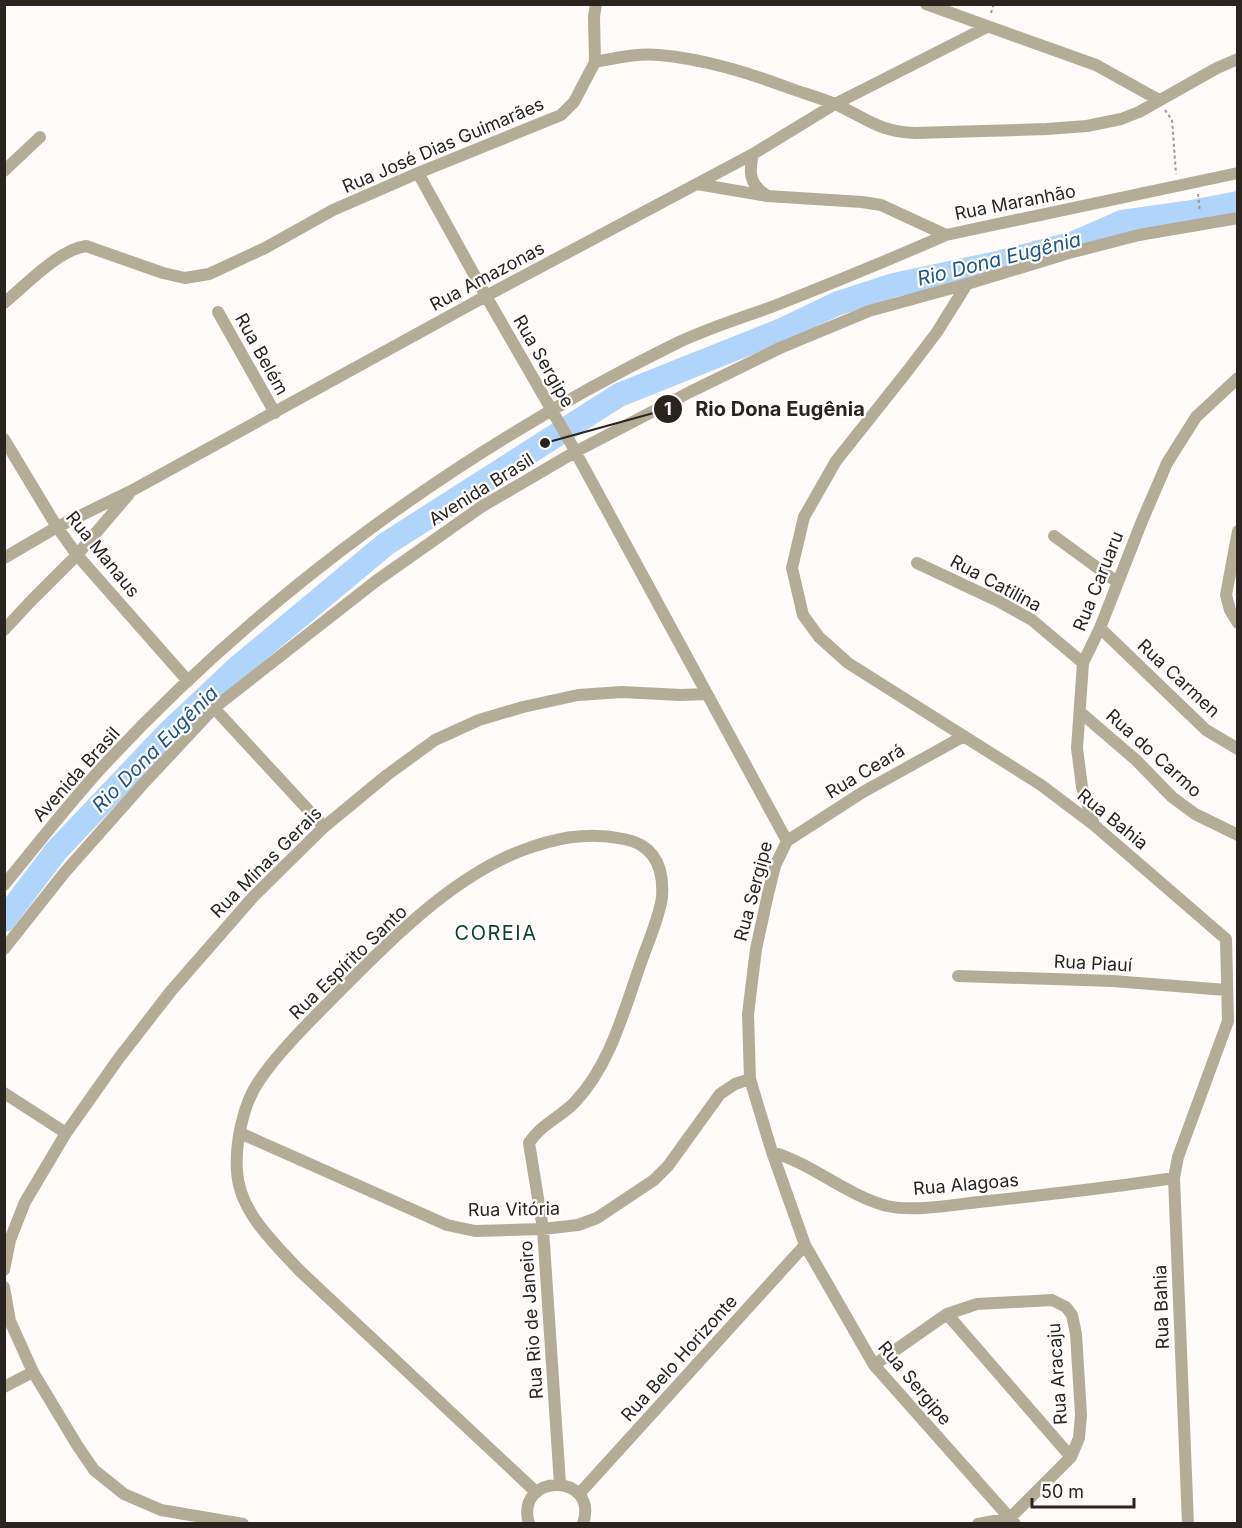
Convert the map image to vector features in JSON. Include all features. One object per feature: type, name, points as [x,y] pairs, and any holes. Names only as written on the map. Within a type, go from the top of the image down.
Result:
[{"type":"street","points":[[596,4],[595,62],[657,55],[702,61],[737,70],[835,104],[873,125],[897,132],[1087,126],[1130,116],[1238,59]]},
{"type":"street","points":[[926,4],[1096,65],[1159,100]]},
{"type":"street","name":"Rua Amazonas","points":[[4,558],[57,527],[131,491],[486,296],[753,154],[835,104],[987,27]]},
{"type":"street","name":"Rua José Dias Guimarães","points":[[4,303],[52,263],[74,248],[86,246],[185,278],[209,274],[265,248],[333,210],[561,115],[574,102],[595,62]]},
{"type":"street","points":[[4,171],[40,137]]},
{"type":"street","points":[[753,154],[750,168],[751,178],[759,190],[767,196]]},
{"type":"street","name":"Rua Sergipe","points":[[418,173],[569,440],[787,841],[775,866],[756,949],[748,1014],[750,1079],[772,1152],[806,1245],[874,1365],[1012,1521]]},
{"type":"street","name":"Rua Maranhão","points":[[697,184],[767,196],[881,205],[946,235],[1177,188],[1238,173]]},
{"type":"street","name":"Avenida Brasil","points":[[4,949],[65,872],[211,706],[376,581],[481,507],[575,452],[690,392],[780,348],[869,311],[1139,234],[1238,218]]},
{"type":"street","name":"Avenida Brasil","points":[[4,885],[105,765],[281,597],[374,525],[553,414],[678,343],[860,273],[946,235]]},
{"type":"street","name":"Rua Bahia","points":[[967,284],[937,332],[836,461],[804,517],[792,568],[803,615],[819,638],[848,663],[1041,785],[1094,825],[1232,938],[1226,990],[1227,1021],[1178,1157],[1174,1178],[1188,1524]]},
{"type":"street","name":"Rua Belém","points":[[218,312],[275,413]]},
{"type":"street","name":"Rua Caruaru","points":[[1094,825],[1082,787],[1077,748],[1083,663],[1100,628],[1167,463],[1196,417],[1238,378]]},
{"type":"street","name":"Rua Manaus","points":[[4,439],[57,527],[77,555],[191,684]]},
{"type":"street","points":[[4,630],[77,555],[131,491]]},
{"type":"street","points":[[1238,531],[1226,595],[1230,610],[1238,623]]},
{"type":"street","points":[[1054,536],[1117,582]]},
{"type":"street","name":"Rua Catilina","points":[[917,563],[998,601],[1032,620],[1083,663]]},
{"type":"street","name":"Rua Carmen","points":[[1100,628],[1206,730],[1238,749]]},
{"type":"street","name":"Rua Minas Gerais","points":[[4,1270],[10,1240],[25,1202],[66,1133],[119,1058],[171,991],[253,897],[324,827],[387,775],[435,740],[479,720],[578,695],[622,692],[707,694]]},
{"type":"street","points":[[211,706],[324,827]]},
{"type":"street","name":"Rua do Carmo","points":[[1080,712],[1136,760],[1172,797],[1195,814],[1238,835]]},
{"type":"street","name":"Rua Ceará","points":[[787,841],[863,792],[964,735]]},
{"type":"street","name":"Rua Espírito Santo","points":[[529,1154],[529,1143],[534,1134],[575,1103],[594,1078],[613,1041],[646,948],[662,899],[660,867],[650,852],[636,842],[604,835],[560,838],[516,853],[452,890],[401,931],[307,1025],[258,1082],[245,1109],[240,1133],[237,1171],[242,1198],[264,1232],[299,1270],[536,1492]]},
{"type":"street","name":"Rua Piauí","points":[[958,976],[1113,981],[1226,990]]},
{"type":"street","points":[[1227,1021],[1238,1030]]},
{"type":"street","name":"Rua Vitória","points":[[240,1133],[447,1225],[475,1231],[543,1229],[578,1225],[597,1218],[654,1180],[668,1166],[720,1094],[735,1084],[750,1079]]},
{"type":"street","points":[[4,1093],[66,1133]]},
{"type":"street","name":"Rua Alagoas","points":[[772,1152],[792,1158],[865,1199],[890,1207],[937,1206],[1092,1190],[1174,1178]]},
{"type":"street","name":"Rua Rio de Janeiro","points":[[529,1154],[543,1229],[560,1484]]},
{"type":"street","name":"Rua Belo Horizonte","points":[[579,1494],[806,1245]]},
{"type":"street","points":[[4,1287],[10,1321],[33,1371],[94,1470],[124,1494],[161,1510],[243,1524]]},
{"type":"street","name":"Rua Aracaju","points":[[874,1365],[946,1314],[977,1304],[1052,1300],[1066,1307],[1072,1315],[1076,1334],[1081,1415],[1079,1438],[1071,1457],[1012,1521]]},
{"type":"street","points":[[946,1314],[1071,1457]]},
{"type":"street","points":[[4,1387],[33,1371]]},
{"type":"street","points":[[530,1524],[528,1508],[536,1492],[543,1487],[560,1484],[579,1494],[584,1502],[586,1511],[584,1524]]},
{"type":"street","points":[[157,1524],[161,1510]]},
{"type":"street","points":[[978,1524],[1012,1521]]},
{"type":"path","points":[[1159,100],[1172,120],[1177,188]]},
{"type":"path","points":[[1196,182],[1201,224]]},
{"type":"path","points":[[191,684],[211,706]]},
{"type":"waterway","name":"Rio Dona Eugênia","points":[[4,920],[56,851],[167,734],[237,668],[386,544],[619,395],[782,330],[836,304],[894,285],[997,263],[1074,243],[1122,222],[1238,203]]},
{"type":"place","name":"Rio Dona Eugênia","points":[[545,443]]},
{"type":"district","name":"COREIA","points":[[496,933]]}]
